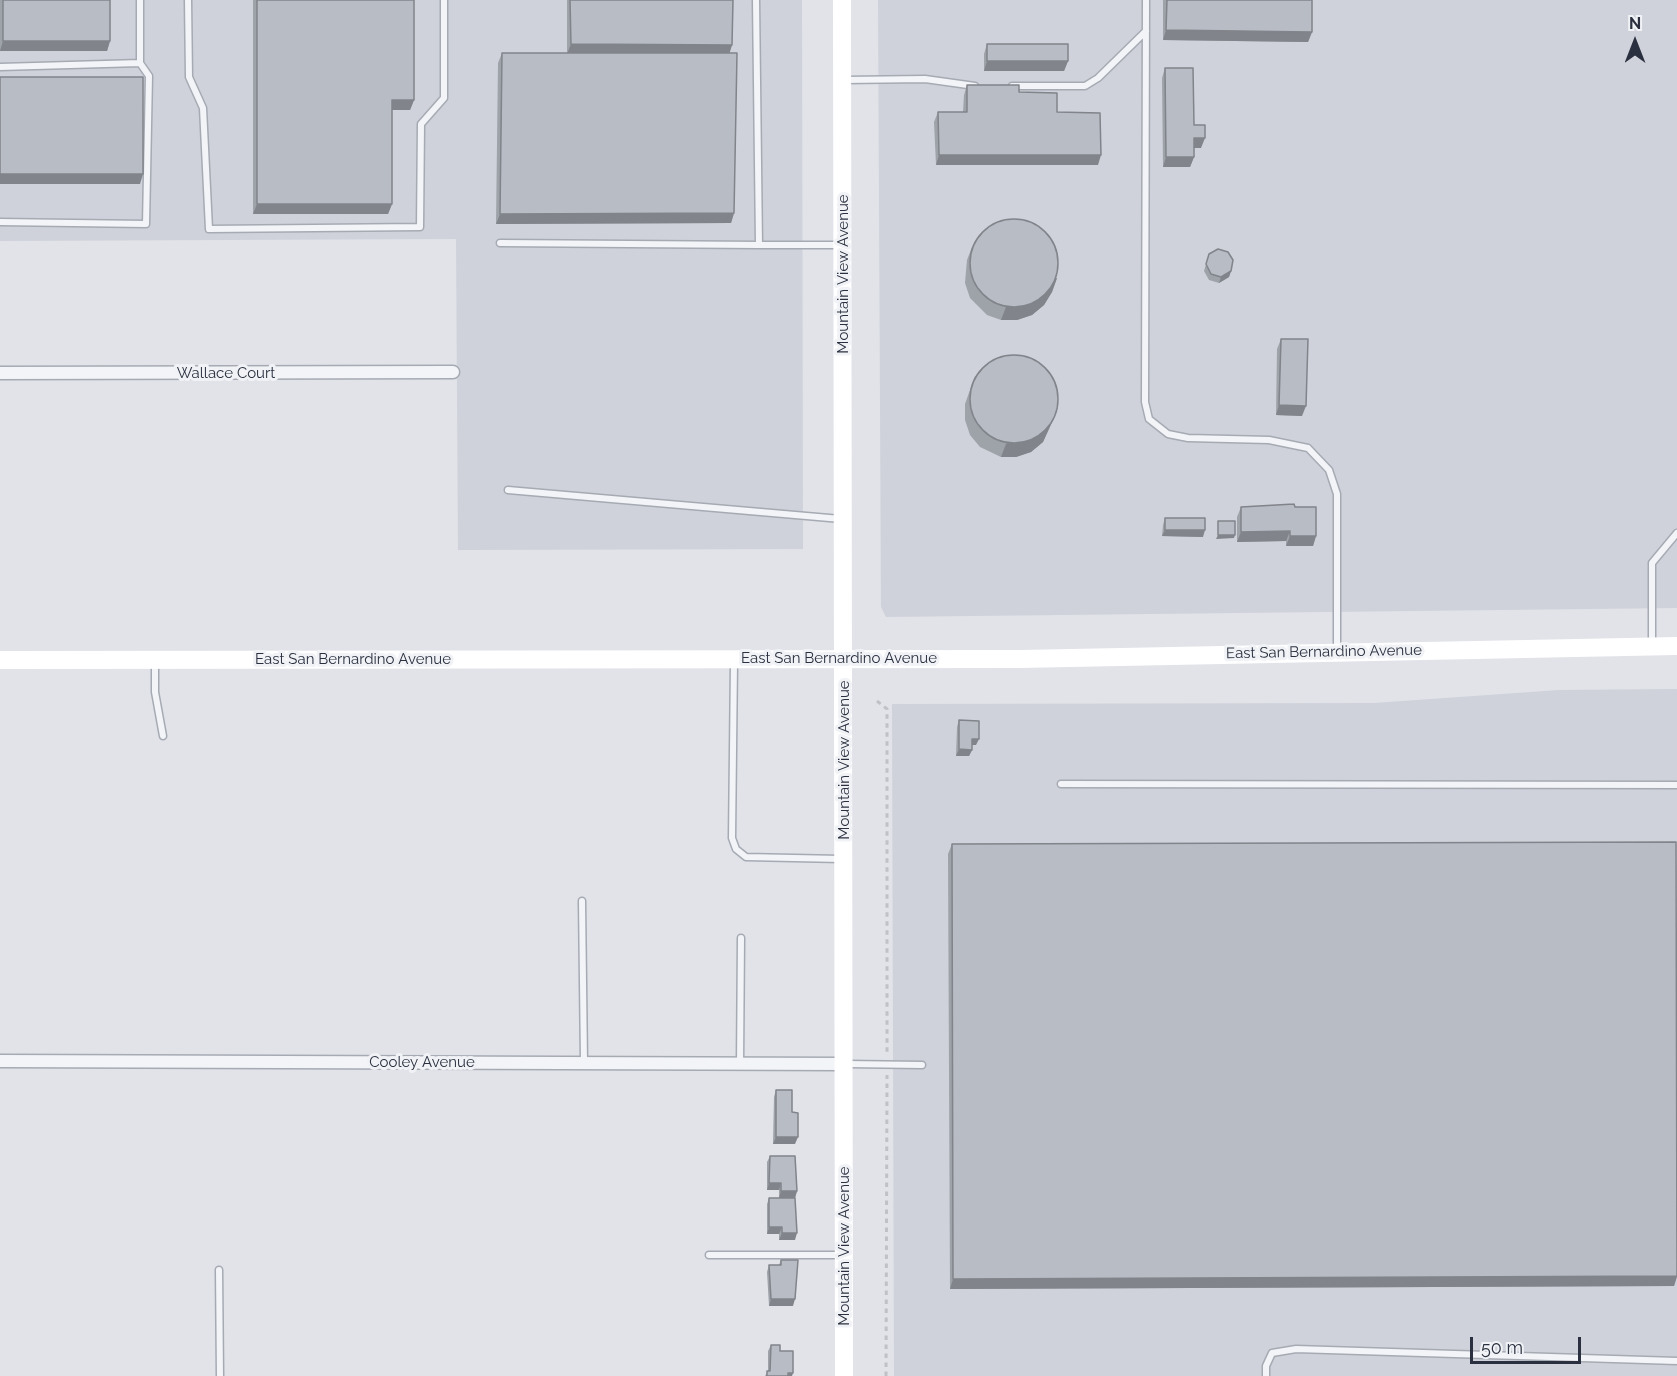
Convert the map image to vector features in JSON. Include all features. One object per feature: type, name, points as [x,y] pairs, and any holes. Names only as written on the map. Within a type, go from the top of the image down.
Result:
[{"type":"main road","name":"Mountain View Avenue","points":[[843,0],[844,1376]]},
{"type":"main road","name":"East San Bernardino Avenue","points":[[0,660],[1020,659],[1677,646]]},
{"type":"street","name":"Wallace Court","points":[[0,373],[453,372]]},
{"type":"street","name":"Cooley Avenue","points":[[0,1061],[843,1064]]},
{"type":"lane","points":[[0,222],[146,224],[149,76],[140,63],[140,0]]},
{"type":"lane","points":[[188,0],[189,77],[203,108],[209,229],[420,227],[421,124],[444,98],[444,0]]},
{"type":"lane","points":[[756,0],[759,245]]},
{"type":"lane","points":[[1146,0],[1145,402],[1149,418],[1168,434],[1188,438],[1269,440],[1308,448],[1329,470],[1337,494],[1337,652]]},
{"type":"lane","points":[[1008,86],[1085,86],[1098,78],[1146,31]]},
{"type":"lane","points":[[0,67],[140,63]]},
{"type":"lane","points":[[843,80],[924,80],[964,86],[986,86]]},
{"type":"lane","points":[[500,243],[843,245]]},
{"type":"lane","points":[[508,490],[842,519]]},
{"type":"lane","points":[[1652,646],[1652,563],[1677,533]]},
{"type":"lane","points":[[734,658],[732,838],[736,849],[746,856],[845,859]]},
{"type":"lane","points":[[155,659],[155,692],[164,736]]},
{"type":"lane","points":[[1061,784],[1677,785]]},
{"type":"lane","points":[[582,902],[584,1063]]},
{"type":"lane","points":[[740,1064],[741,938]]},
{"type":"lane","points":[[843,1064],[922,1065]]},
{"type":"lane","points":[[709,1255],[844,1255]]},
{"type":"lane","points":[[219,1270],[220,1376]]},
{"type":"lane","points":[[1266,1376],[1266,1366],[1272,1353],[1296,1349],[1677,1361]]},
{"type":"path","points":[[877,701],[887,710],[886,1376]]},
{"type":"shaded area","points":[[0,0],[802,0],[803,549],[458,550],[456,239],[0,241]]},
{"type":"shaded area","points":[[878,0],[1677,0],[1677,608],[886,617],[881,607]]},
{"type":"shaded area","points":[[1677,689],[1677,1376],[894,1376],[892,704],[1374,703],[1559,690]]},
{"type":"building","points":[[3,0],[110,0],[110,41],[3,41]]},
{"type":"building","points":[[257,0],[414,0],[414,100],[392,100],[392,204],[257,204]]},
{"type":"building","points":[[570,0],[733,0],[732,45],[571,44]]},
{"type":"building","points":[[1167,0],[1312,0],[1312,32],[1166,30]]},
{"type":"building","points":[[987,44],[1068,44],[1068,61],[987,61]]},
{"type":"building","points":[[502,53],[737,53],[734,213],[500,214]]},
{"type":"building","points":[[1165,68],[1193,68],[1194,125],[1205,125],[1205,138],[1194,138],[1194,157],[1166,157]]},
{"type":"building","points":[[0,77],[143,77],[143,174],[0,174]]},
{"type":"building","points":[[967,85],[1019,85],[1019,92],[1057,93],[1057,112],[1100,113],[1101,155],[939,155],[938,112],[967,112]]},
{"type":"building","points":[[1005,219],[1023,219],[1039,226],[1051,238],[1058,254],[1058,272],[1051,288],[1039,300],[1023,307],[1005,307],[989,300],[977,288],[970,272],[970,254],[977,238],[989,226]]},
{"type":"building","points":[[1218,249],[1228,252],[1233,260],[1231,271],[1221,277],[1211,274],[1206,264],[1209,254]]},
{"type":"building","points":[[1281,339],[1308,339],[1306,406],[1279,405]]},
{"type":"building","points":[[1005,355],[1023,355],[1039,362],[1051,374],[1058,390],[1058,408],[1051,424],[1039,436],[1023,443],[1005,443],[989,436],[977,424],[970,408],[970,390],[977,374],[989,362]]},
{"type":"building","points":[[1294,504],[1295,507],[1316,507],[1316,536],[1290,536],[1290,531],[1241,532],[1241,507]]},
{"type":"building","points":[[1165,518],[1205,518],[1205,530],[1165,530]]},
{"type":"building","points":[[1218,521],[1235,521],[1235,535],[1218,535]]},
{"type":"building","points":[[959,720],[979,721],[979,739],[972,739],[972,750],[959,749]]},
{"type":"building","points":[[1676,842],[1677,1276],[953,1279],[952,844]]},
{"type":"building","points":[[776,1090],[792,1090],[792,1112],[798,1113],[798,1137],[776,1137]]},
{"type":"building","points":[[770,1156],[795,1156],[797,1191],[781,1191],[781,1183],[769,1183]]},
{"type":"building","points":[[769,1198],[795,1198],[797,1233],[782,1233],[782,1227],[769,1227]]},
{"type":"building","points":[[781,1260],[798,1260],[795,1299],[771,1299],[769,1265],[781,1265]]},
{"type":"building","points":[[771,1345],[780,1345],[780,1351],[793,1351],[793,1373],[788,1373],[788,1376],[767,1376],[767,1371],[770,1371]]}]
